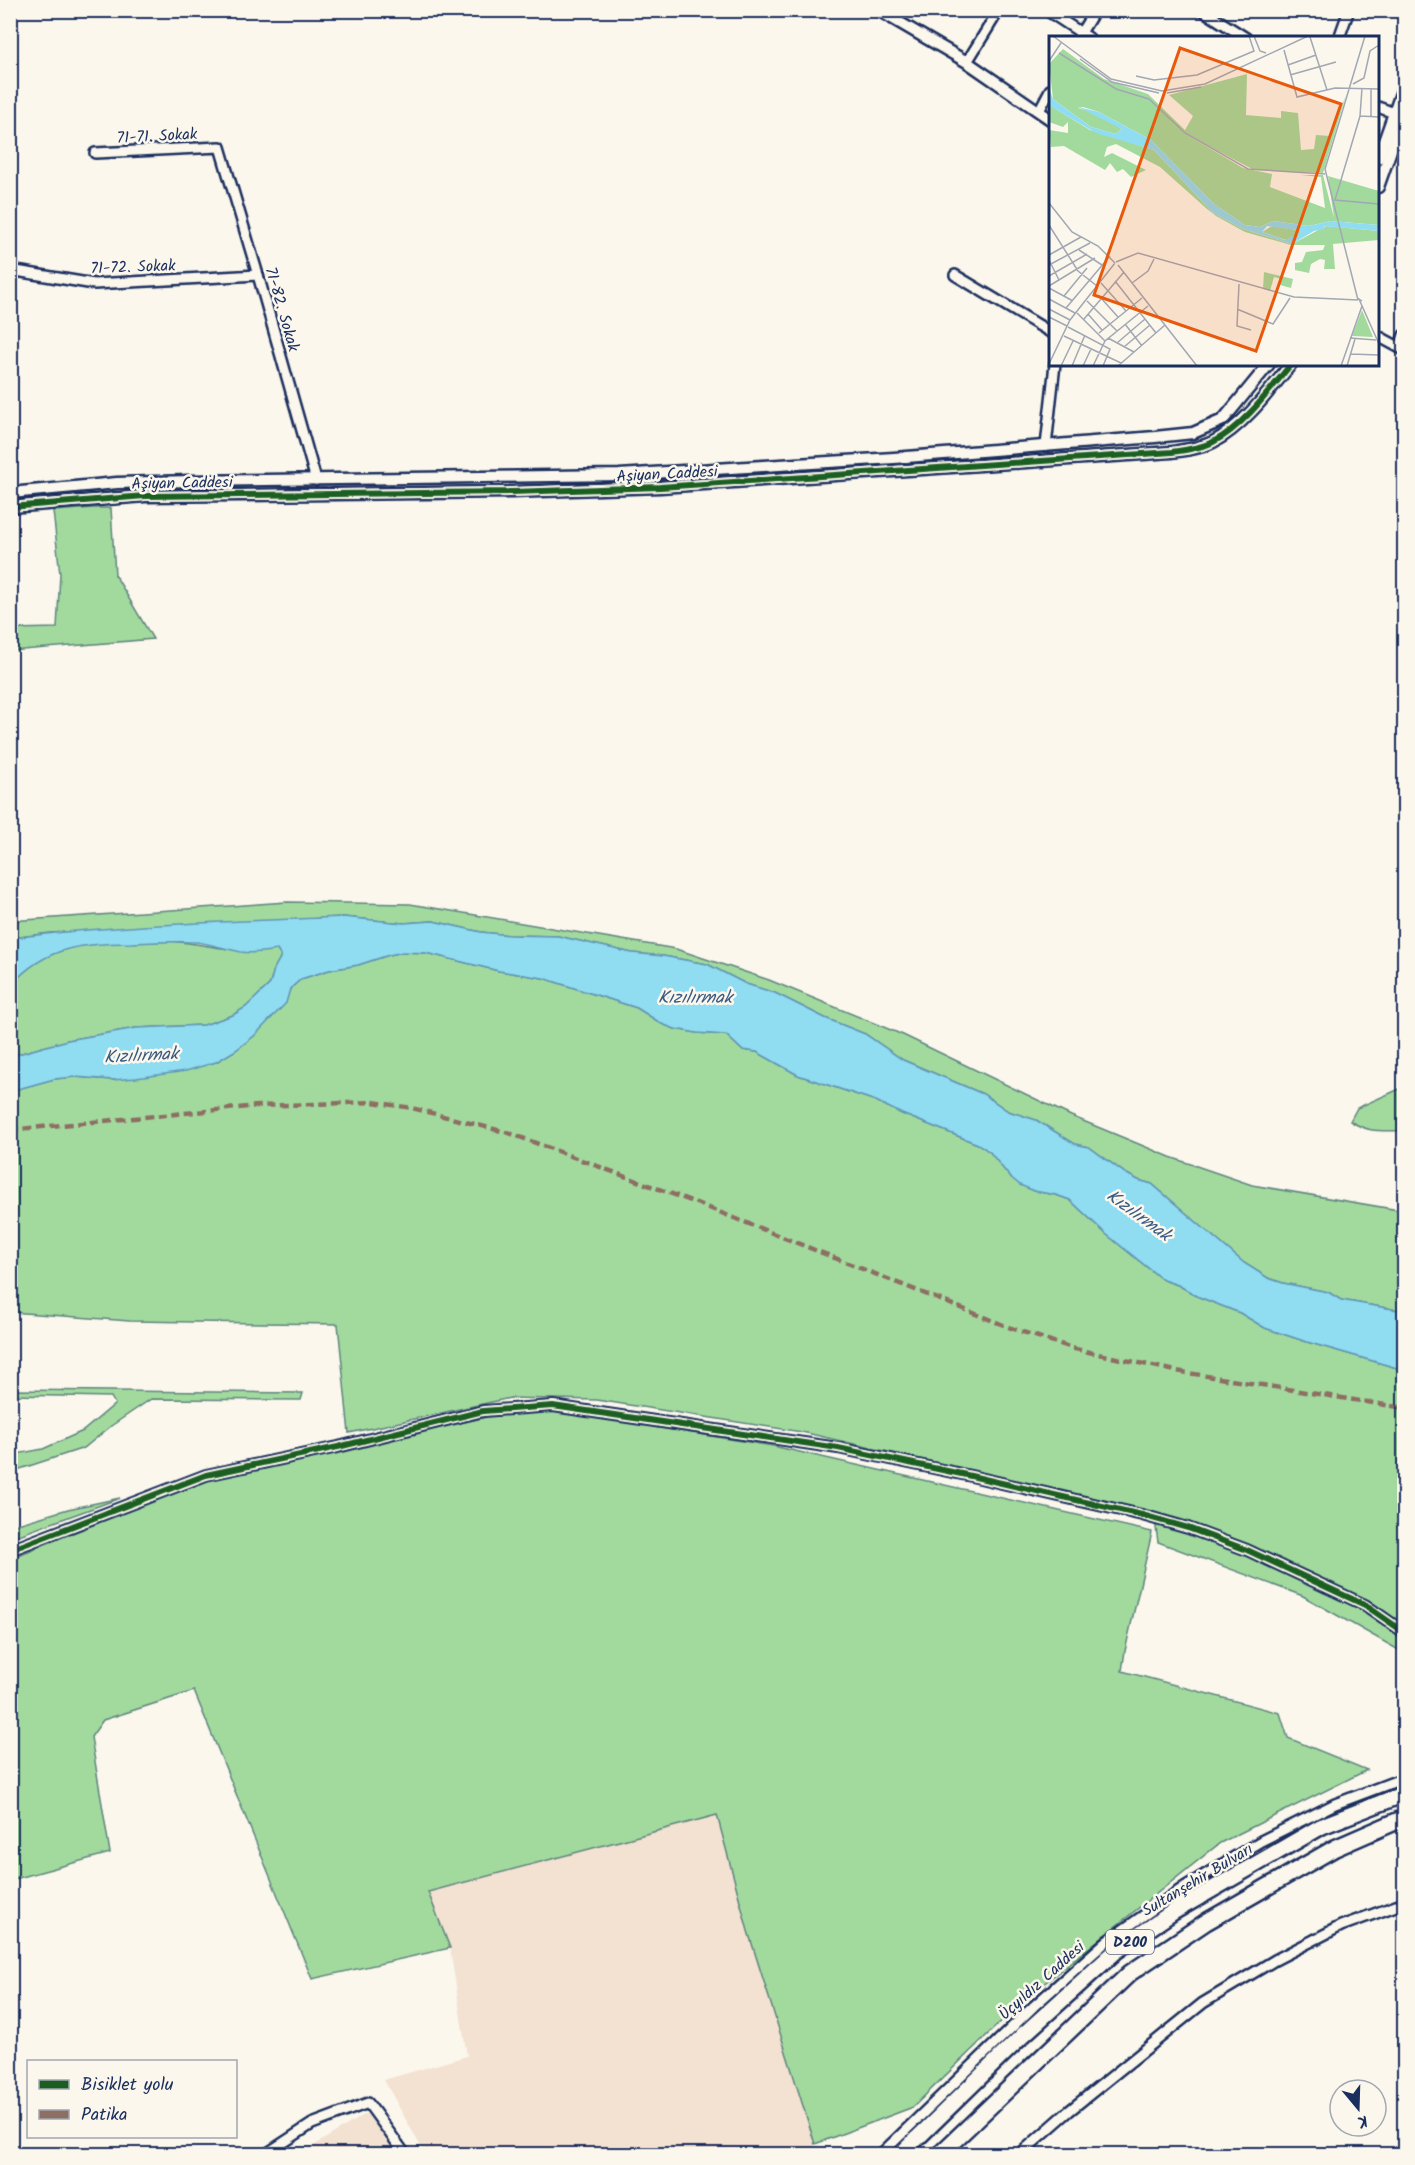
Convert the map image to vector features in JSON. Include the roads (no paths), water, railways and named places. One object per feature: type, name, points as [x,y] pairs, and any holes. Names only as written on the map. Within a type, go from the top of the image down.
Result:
[{"type":"highway","name":"Sultanşehir Bulvarı","points":[[901,2154],[1022,2036],[1116,1951],[1173,1912],[1322,1826],[1404,1794]]},
{"type":"highway","name":"D200","points":[[940,2154],[1130,1973],[1206,1922],[1335,1848],[1404,1818]]},
{"type":"street","points":[[878,10],[967,62],[1049,118]]},
{"type":"street","points":[[967,62],[999,10]]},
{"type":"street","points":[[1046,10],[1083,36],[1095,10]]},
{"type":"street","points":[[1202,10],[1243,36]]},
{"type":"street","points":[[1340,36],[1349,10]]},
{"type":"street","points":[[1379,180],[1399,113],[1404,85]]},
{"type":"street","points":[[1039,111],[1049,92]]},
{"type":"street","points":[[1379,107],[1399,113]]},
{"type":"street","points":[[1379,154],[1399,113]]},
{"type":"street","name":"71-71. Sokak","points":[[95,153],[220,147]]},
{"type":"street","name":"71-82. Sokak","points":[[220,147],[316,480]]},
{"type":"street","name":"71-72. Sokak","points":[[10,270],[94,284],[258,275]]},
{"type":"street","points":[[955,275],[1049,331]]},
{"type":"street","points":[[1379,337],[1402,348],[1404,335]]},
{"type":"street","points":[[1046,446],[1055,366]]},
{"type":"street","name":"Aşiyan Caddesi","points":[[10,492],[117,483],[619,475],[894,458],[1193,433],[1223,420],[1267,366]]},
{"type":"street","name":"Aşiyan Caddesi","points":[[10,507],[145,496],[534,492],[660,487],[1172,452],[1212,442],[1227,433],[1243,419],[1289,366]]},
{"type":"street","points":[[10,1550],[206,1475],[338,1447],[483,1411],[553,1406],[838,1448],[1142,1515],[1188,1528],[1256,1554],[1365,1605],[1404,1632]]},
{"type":"street","name":"Üçyıldız Caddesi","points":[[881,2154],[1026,2013],[1107,1941],[1186,1886],[1261,1841],[1335,1804],[1404,1778]]},
{"type":"street","points":[[1020,2154],[1069,2111],[1203,2003],[1275,1960],[1341,1926],[1404,1903]]},
{"type":"street","points":[[266,2154],[312,2124],[368,2103],[405,2154]]},
{"type":"water","name":"Kızılırmak","points":[[343,917],[403,923],[433,921],[481,932],[558,936],[632,953],[707,964],[746,984],[775,993],[825,1018],[865,1034],[903,1060],[983,1094],[1008,1111],[1036,1120],[1075,1144],[1089,1147],[1125,1173],[1152,1184],[1244,1263],[1268,1278],[1328,1292],[1341,1300],[1404,1311],[1404,1370],[1265,1328],[1240,1313],[1163,1280],[1106,1234],[1070,1200],[1020,1185],[1009,1176],[990,1152],[978,1144],[902,1114],[876,1101],[798,1075],[757,1052],[742,1050],[726,1035],[675,1029],[662,1024],[637,1008],[543,978],[499,971],[426,953],[403,952],[301,979],[290,989],[286,1003],[254,1036],[216,1062],[186,1071],[136,1078],[54,1079],[11,1091],[11,1056],[68,1040],[136,1028],[204,1025],[233,1015],[246,1007],[270,984],[281,956],[277,950],[246,953],[196,942],[96,944],[80,946],[51,955],[37,962],[11,985],[11,938],[135,927]]}]
